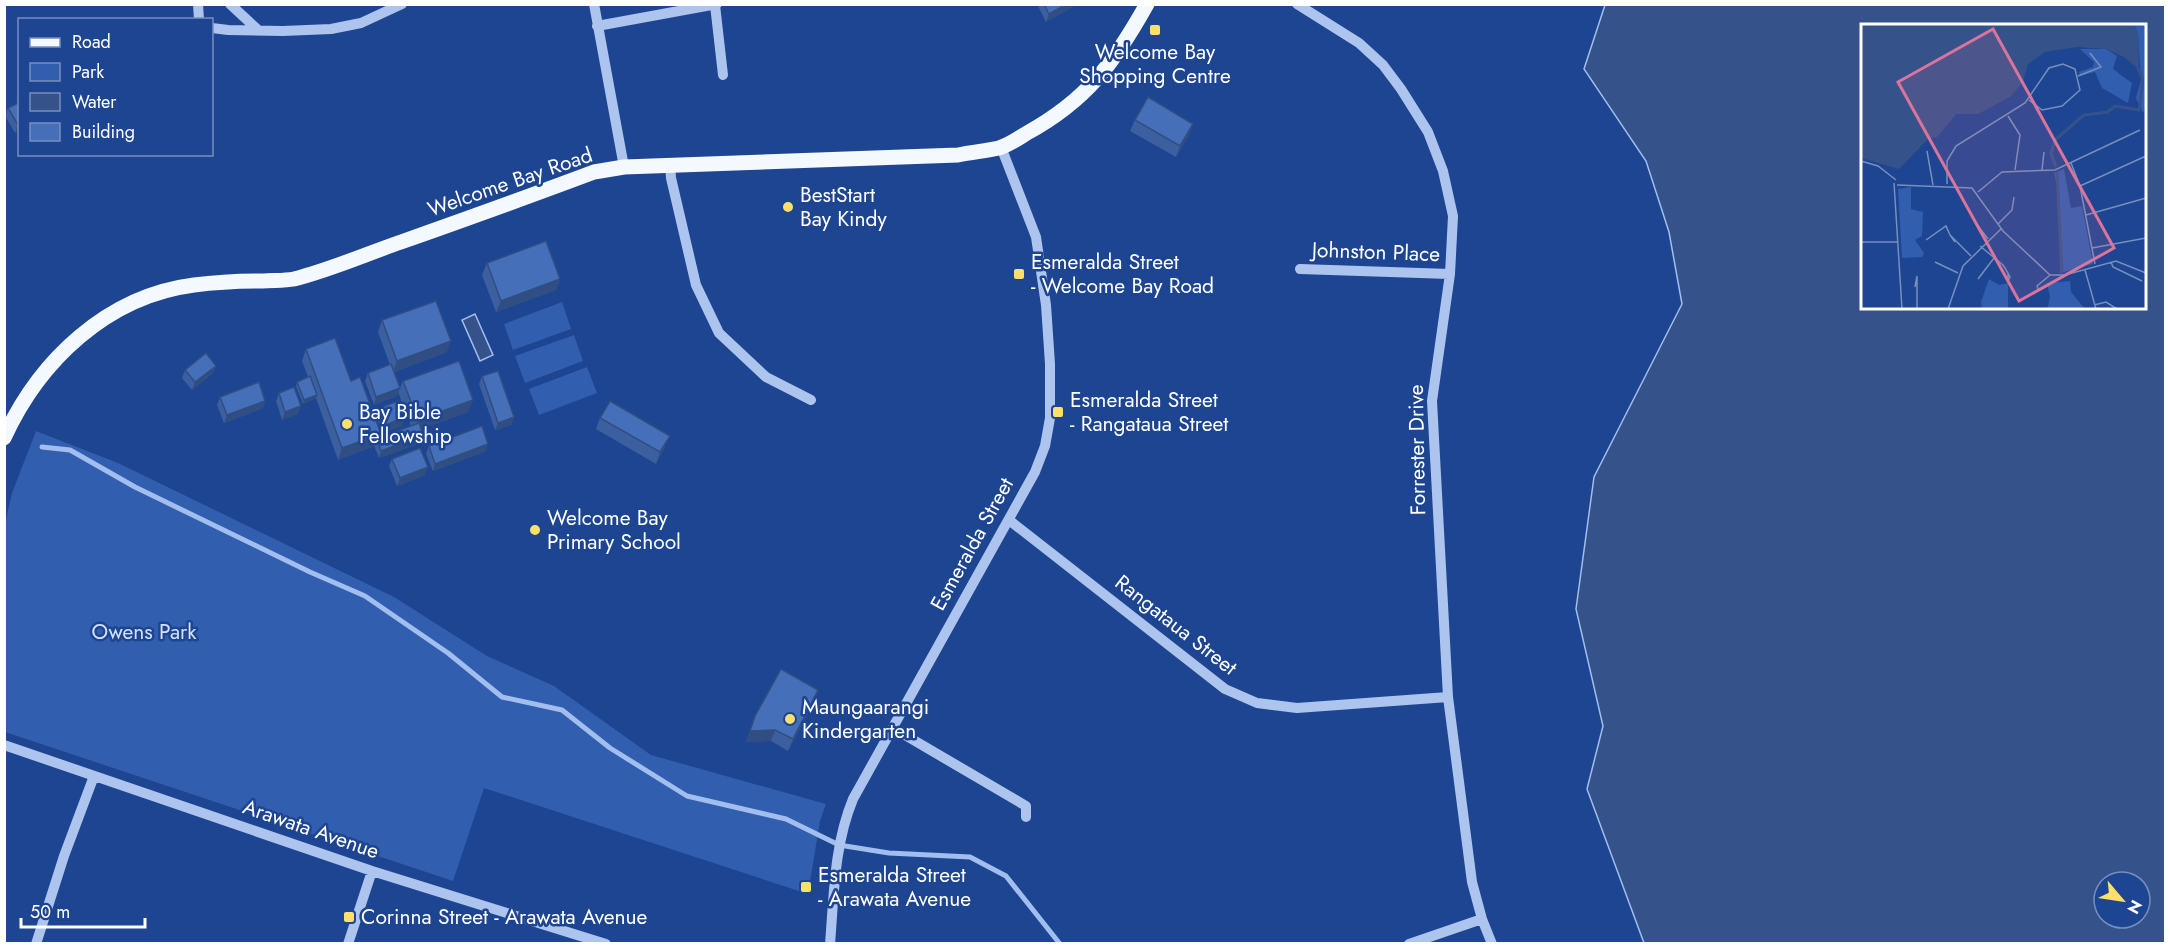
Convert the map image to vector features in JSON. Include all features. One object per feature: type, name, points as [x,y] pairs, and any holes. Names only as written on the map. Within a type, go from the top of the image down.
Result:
[{"type":"main road","name":"Welcome Bay Road","points":[[4,438],[25,400],[67,346],[99,321],[130,304],[165,291],[192,285],[291,280],[594,172],[624,167],[958,155],[1001,147],[1054,118],[1077,101],[1104,72],[1124,45],[1147,4]]},
{"type":"street","points":[[230,4],[256,29]]},
{"type":"street","points":[[213,28],[310,31],[342,27],[371,19],[402,4]]},
{"type":"street","points":[[594,4],[624,167]]},
{"type":"street","name":"Forrester Drive","points":[[1298,4],[1359,43],[1383,65],[1401,89],[1428,132],[1443,171],[1453,216],[1449,274],[1432,401],[1448,698],[1472,882],[1482,919],[1492,944]]},
{"type":"street","points":[[597,26],[716,5],[723,75]]},
{"type":"street","name":"Esmeralda Street","points":[[830,944],[843,822],[853,800],[1035,472],[1044,446],[1050,417],[1047,305],[1036,237],[1001,147]]},
{"type":"street","points":[[670,165],[696,285],[719,333],[766,377],[811,400]]},
{"type":"street","name":"Johnston Place","points":[[1300,269],[1449,274]]},
{"type":"street","name":"Rangataua Street","points":[[1009,519],[1225,689],[1257,703],[1298,708],[1448,698]]},
{"type":"street","points":[[893,728],[1026,806],[1026,817]]},
{"type":"street","name":"Arawata Avenue","points":[[4,745],[372,871],[606,944]]},
{"type":"street","points":[[36,944],[94,776]]},
{"type":"street","points":[[348,944],[372,871]]},
{"type":"street","points":[[1409,944],[1482,919]]},
{"type":"green space","points":[[562,302],[571,329],[513,350],[504,324]]},
{"type":"green space","points":[[574,335],[583,361],[525,383],[515,356]]},
{"type":"green space","points":[[587,367],[597,393],[539,415],[529,389]]},
{"type":"green space","name":"Owens Park","points":[[36,431],[118,463],[394,597],[487,656],[554,686],[651,755],[826,804],[820,821],[808,894],[484,788],[453,881],[5,732],[5,524],[12,493]]},
{"type":"water","points":[[1605,5],[2165,5],[2165,943],[1644,943],[1587,789],[1603,726],[1576,609],[1594,477],[1682,304],[1669,232],[1646,161],[1584,69]]},
{"type":"water","points":[[475,314],[493,355],[480,361],[462,320]]},
{"type":"building","points":[[1044,4],[1067,4],[1049,14]]},
{"type":"building","points":[[1148,97],[1193,124],[1180,146],[1135,120]]},
{"type":"building","points":[[18,103],[18,125],[8,108]]},
{"type":"building","points":[[546,241],[560,279],[501,301],[487,263]]},
{"type":"building","points":[[436,301],[451,341],[397,361],[382,320]]},
{"type":"building","points":[[335,338],[351,381],[360,377],[381,434],[342,448],[306,349]]},
{"type":"building","points":[[206,353],[216,366],[195,382],[185,370]]},
{"type":"building","points":[[459,361],[473,400],[418,420],[403,381]]},
{"type":"building","points":[[391,364],[400,388],[376,397],[368,373]]},
{"type":"building","points":[[498,371],[514,417],[498,423],[482,376]]},
{"type":"building","points":[[310,376],[317,395],[304,400],[297,382]]},
{"type":"building","points":[[259,382],[265,401],[227,415],[220,397]]},
{"type":"building","points":[[294,387],[301,406],[285,412],[279,393]]},
{"type":"building","points":[[398,401],[404,418],[385,425],[379,408]]},
{"type":"building","points":[[610,401],[670,436],[660,452],[600,418]]},
{"type":"building","points":[[419,423],[423,435],[381,451],[377,438]]},
{"type":"building","points":[[482,426],[488,444],[435,464],[429,446]]},
{"type":"building","points":[[420,448],[428,467],[400,478],[392,459]]},
{"type":"building","points":[[781,669],[818,690],[793,739],[775,730],[750,731],[755,716]]},
{"type":"waterway","points":[[42,447],[70,450],[135,487],[310,572],[365,596],[448,653],[502,697],[562,710],[610,748],[687,796],[786,819],[839,845],[889,853],[970,857],[1006,876],[1060,944]]},
{"type":"place","name":"Welcome Bay Shopping Centre","points":[[1155,30]]},
{"type":"place","name":"BestStart Bay Kindy","points":[[788,207]]},
{"type":"place","name":"Esmeralda Street - Welcome Bay Road","points":[[1019,274]]},
{"type":"place","name":"Esmeralda Street - Rangataua Street","points":[[1058,412]]},
{"type":"place","name":"Bay Bible Fellowship","points":[[347,424]]},
{"type":"place","name":"Welcome Bay Primary School","points":[[535,530]]},
{"type":"place","name":"Maungaarangi Kindergarten","points":[[790,719]]},
{"type":"place","name":"Esmeralda Street - Arawata Avenue","points":[[806,887]]},
{"type":"place","name":"Corinna Street - Arawata Avenue","points":[[349,917]]}]
